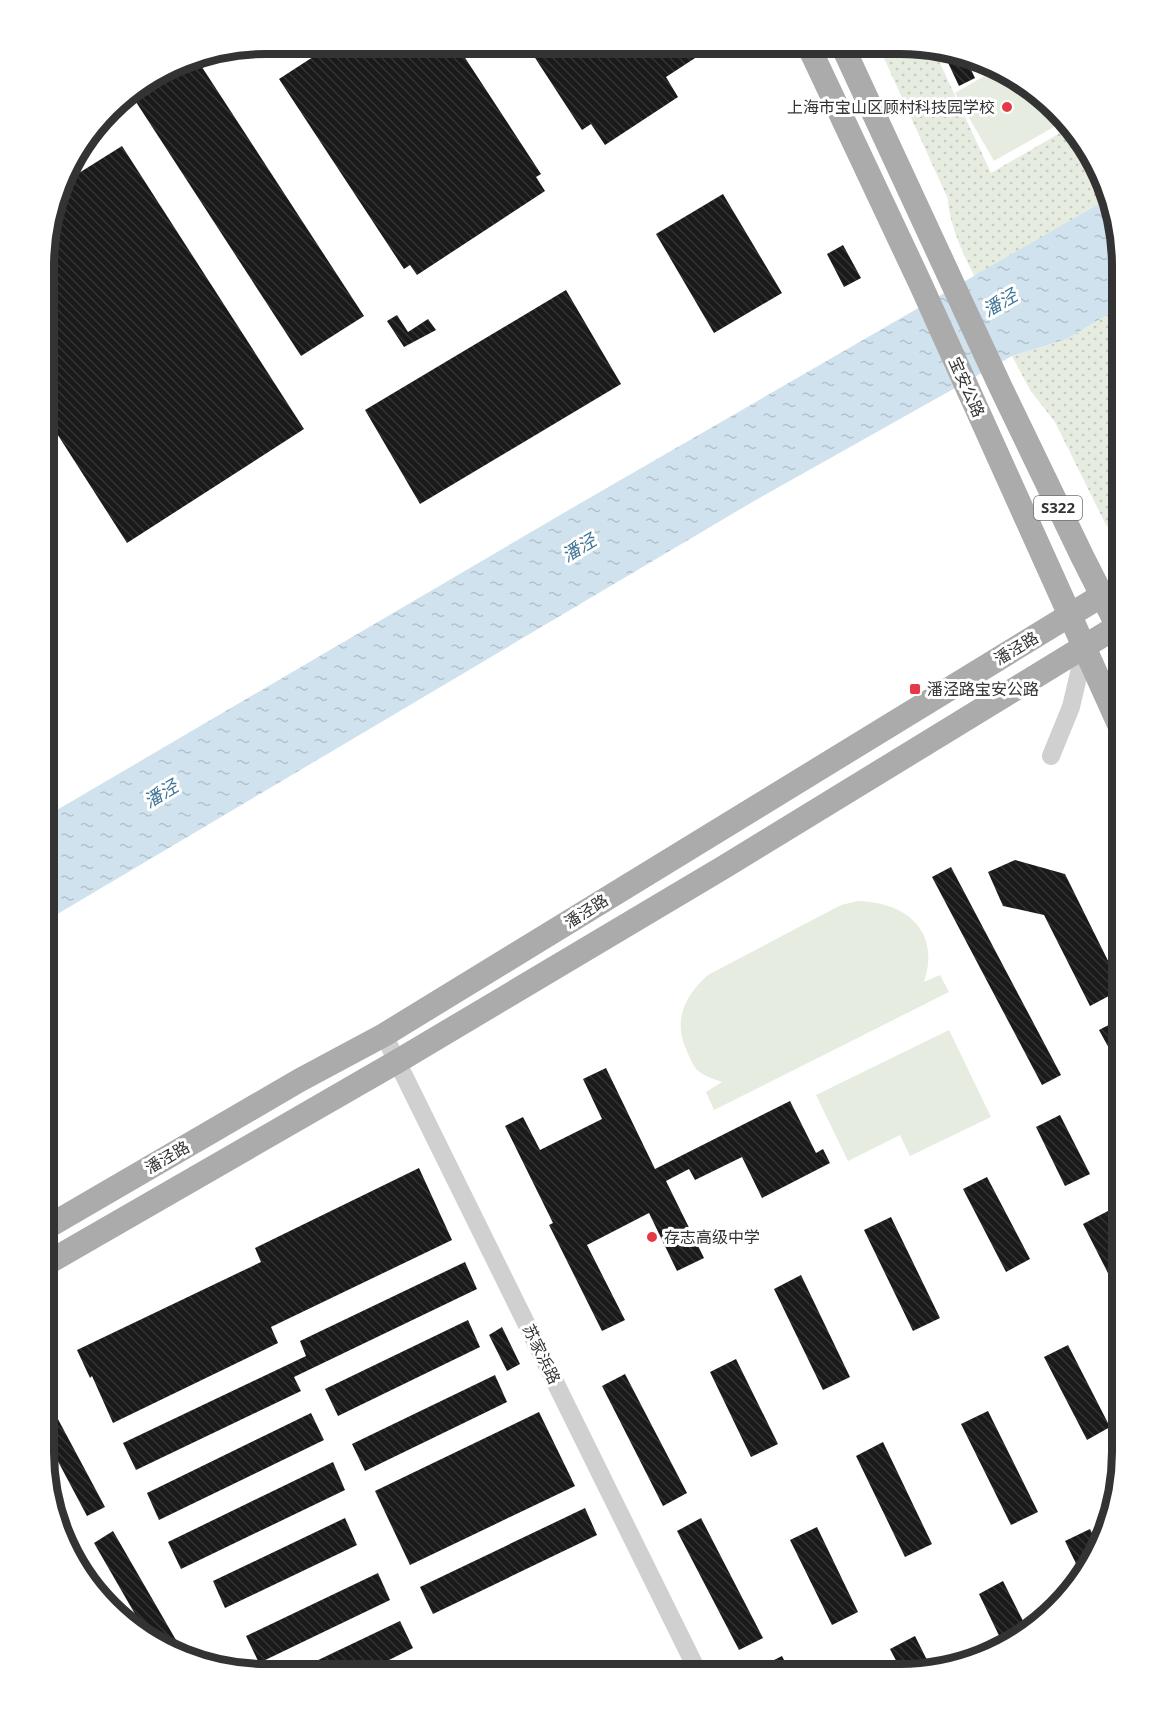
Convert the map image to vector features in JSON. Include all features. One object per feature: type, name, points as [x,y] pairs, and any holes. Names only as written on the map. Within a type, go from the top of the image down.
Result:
[{"type":"main road","name":"宝安公路","points":[[812,54],[921,285],[1112,708]]},
{"type":"main road","name":"宝安公路","points":[[846,54],[1001,388],[1101,596],[1112,614]]},
{"type":"main road","name":"潘泾路","points":[[54,1223],[300,1080],[384,1035],[1101,596]]},
{"type":"main road","name":"潘泾路","points":[[54,1259],[398,1061],[1112,633]]},
{"type":"street","name":"潘泾路","points":[[1101,596],[1112,590]]},
{"type":"street","points":[[1052,756],[1071,707],[1085,647]]},
{"type":"street","name":"苏家浜路","points":[[384,1035],[694,1664]]},
{"type":"shaded area","points":[[882,54],[914,54],[937,57],[991,173],[1063,131],[1084,160],[1102,202],[975,277],[954,228],[948,199]]},
{"type":"shaded area","name":"上海市宝山区顾村科技园学校","points":[[989,74],[1029,98],[1058,125],[994,161],[955,93]]},
{"type":"shaded area","points":[[1112,312],[1112,532],[1106,525],[1055,422],[1030,390],[1012,356],[1067,339]]},
{"type":"shaded area","points":[[858,901],[891,907],[915,923],[923,934],[928,948],[928,964],[924,982],[940,975],[949,992],[714,1110],[706,1092],[722,1082],[697,1070],[682,1038],[681,1018],[693,991],[708,975],[841,905]]},
{"type":"shaded area","points":[[949,1030],[991,1117],[910,1156],[900,1135],[848,1161],[816,1095]]},
{"type":"water","name":"潘泾","points":[[1102,202],[1112,252],[1112,312],[1067,339],[1012,356],[754,501],[54,916],[54,812],[579,504]]},
{"type":"building","points":[[318,54],[463,54],[541,174],[536,177],[545,191],[417,275],[410,265],[404,269],[279,79]]},
{"type":"building","points":[[533,54],[701,54],[666,77],[678,97],[605,145],[591,124],[582,130]]},
{"type":"building","points":[[946,59],[969,65],[975,78],[959,86]]},
{"type":"building","points":[[200,64],[364,316],[301,356],[136,102],[183,71]]},
{"type":"building","points":[[122,146],[304,429],[127,543],[54,429],[54,252],[61,211],[74,176]]},
{"type":"building","points":[[723,194],[782,293],[714,333],[656,234]]},
{"type":"building","points":[[843,245],[861,278],[844,287],[827,254]]},
{"type":"building","points":[[566,290],[621,384],[420,504],[365,410]]},
{"type":"building","points":[[397,315],[408,332],[428,319],[436,330],[404,347],[387,321]]},
{"type":"building","points":[[1015,860],[1065,874],[1112,969],[1112,994],[1090,1006],[1044,915],[1003,906],[988,872]]},
{"type":"building","points":[[951,867],[1061,1075],[1042,1085],[932,877]]},
{"type":"building","points":[[1112,1023],[1112,1051],[1111,1052],[1099,1030]]},
{"type":"building","points":[[606,1068],[655,1169],[790,1101],[816,1153],[823,1149],[830,1163],[762,1198],[742,1157],[695,1180],[689,1169],[666,1181],[704,1258],[677,1271],[649,1213],[587,1245],[625,1320],[602,1331],[549,1225],[553,1223],[505,1126],[523,1117],[540,1150],[602,1119],[583,1079]]},
{"type":"building","points":[[1060,1115],[1090,1174],[1065,1186],[1036,1127]]},
{"type":"building","points":[[419,1168],[452,1240],[271,1327],[278,1343],[113,1423],[92,1376],[90,1378],[77,1350],[261,1262],[255,1248]]},
{"type":"building","points":[[987,1177],[1030,1259],[1006,1272],[963,1189]]},
{"type":"building","points":[[1108,1211],[1112,1219],[1112,1281],[1083,1224]]},
{"type":"building","points":[[891,1217],[940,1318],[913,1331],[864,1230]]},
{"type":"building","points":[[465,1262],[477,1289],[294,1377],[301,1391],[136,1470],[123,1443],[306,1356],[300,1341]]},
{"type":"building","points":[[801,1275],[850,1377],[823,1390],[774,1289]]},
{"type":"building","points":[[468,1320],[480,1347],[338,1416],[325,1389]]},
{"type":"building","points":[[502,1327],[520,1364],[507,1371],[489,1335]]},
{"type":"building","points":[[1068,1345],[1110,1427],[1087,1440],[1044,1357]]},
{"type":"building","points":[[736,1359],[778,1444],[751,1457],[710,1372]]},
{"type":"building","points":[[625,1374],[687,1493],[663,1506],[602,1386]]},
{"type":"building","points":[[495,1375],[507,1402],[365,1471],[352,1444]]},
{"type":"building","points":[[988,1411],[1038,1512],[1011,1525],[961,1424]]},
{"type":"building","points":[[54,1412],[105,1507],[87,1516],[54,1454]]},
{"type":"building","points":[[539,1412],[575,1486],[410,1565],[375,1491]]},
{"type":"building","points":[[311,1413],[324,1440],[159,1520],[147,1493]]},
{"type":"building","points":[[883,1442],[932,1544],[905,1557],[856,1456]]},
{"type":"building","points":[[333,1462],[345,1490],[181,1569],[168,1542]]},
{"type":"building","points":[[585,1508],[597,1535],[433,1614],[420,1587]]},
{"type":"building","points":[[345,1518],[357,1545],[225,1608],[213,1581]]},
{"type":"building","points":[[701,1518],[763,1638],[739,1650],[677,1531]]},
{"type":"building","points":[[817,1527],[858,1612],[832,1625],[790,1540]]},
{"type":"building","points":[[1090,1529],[1094,1537],[1078,1567],[1065,1541]]},
{"type":"building","points":[[113,1531],[176,1640],[172,1642],[140,1622],[94,1543]]},
{"type":"building","points":[[378,1573],[390,1600],[259,1663],[246,1636]]},
{"type":"building","points":[[1003,1581],[1024,1623],[1001,1639],[979,1594]]},
{"type":"building","points":[[400,1621],[413,1648],[381,1664],[310,1664]]},
{"type":"building","points":[[915,1636],[928,1662],[898,1664],[890,1649]]},
{"type":"building","points":[[782,1656],[786,1664],[766,1664]]},
{"type":"place","name":"上海市宝山区顾村科技园学校","points":[[1007,107]]},
{"type":"place","name":"潘泾路宝安公路","points":[[915,689]]},
{"type":"place","name":"存志高级中学","points":[[652,1237]]}]
